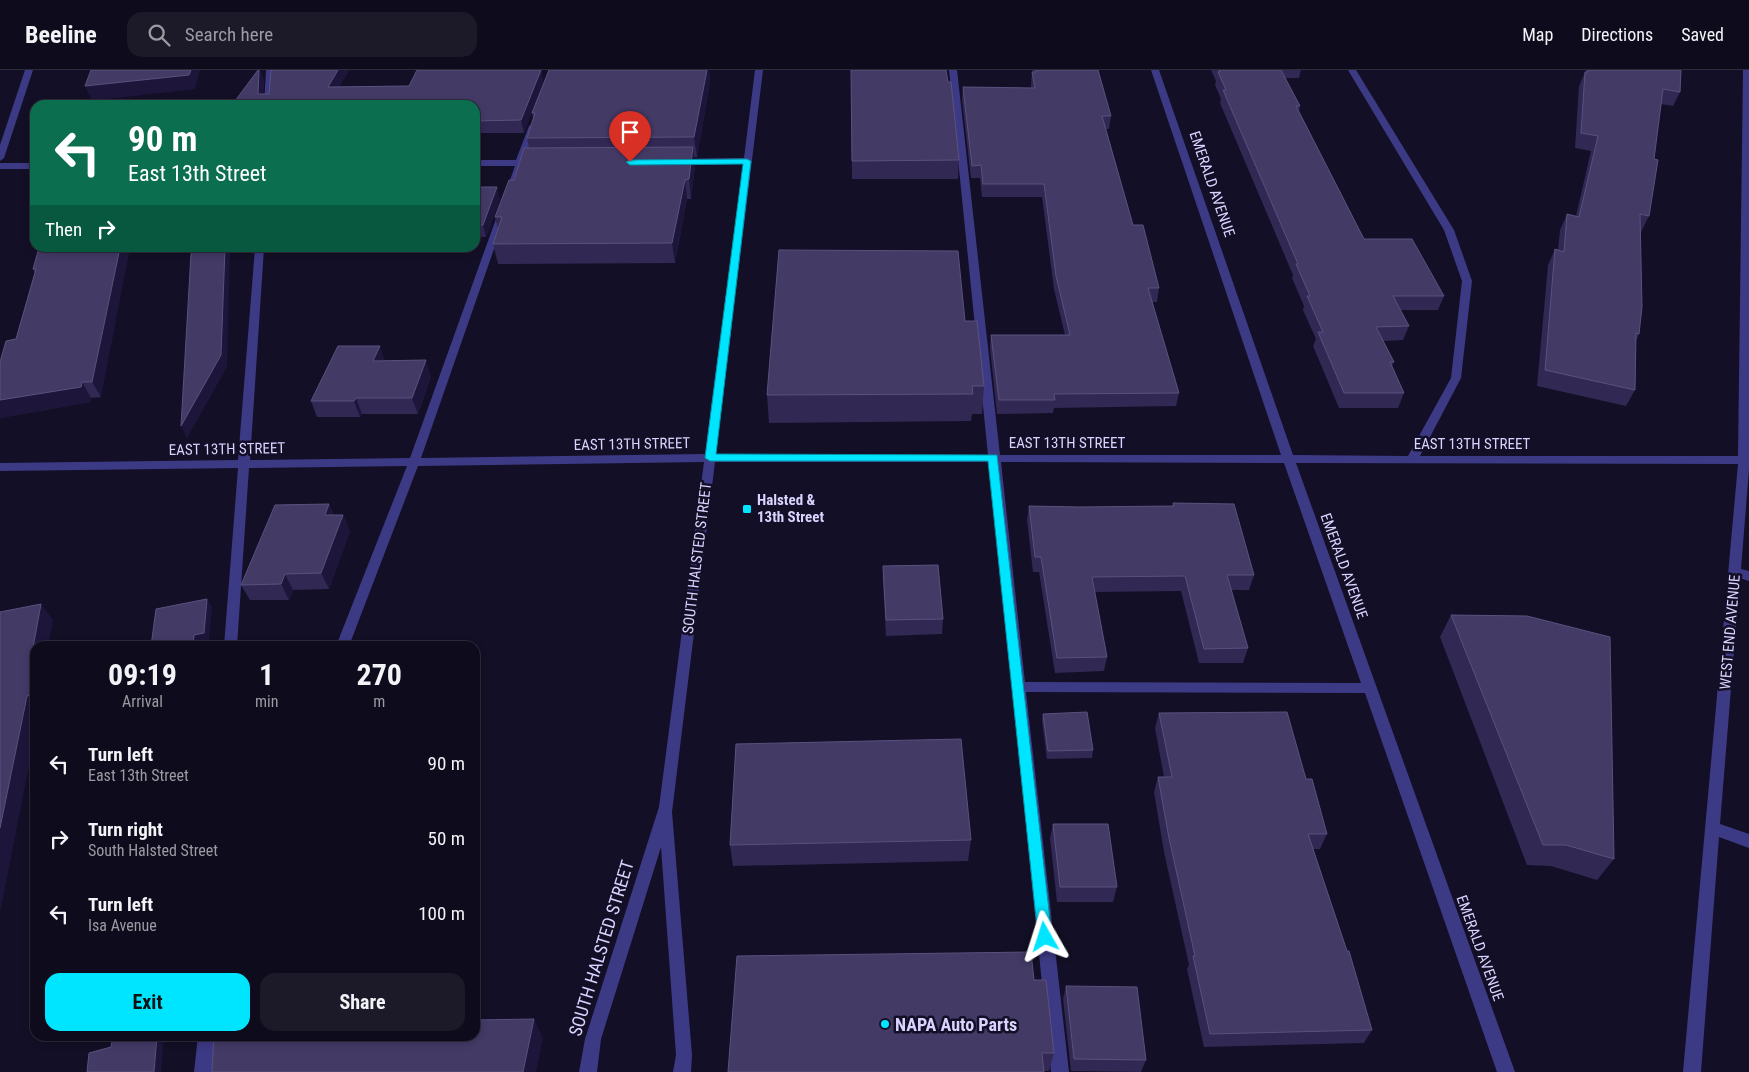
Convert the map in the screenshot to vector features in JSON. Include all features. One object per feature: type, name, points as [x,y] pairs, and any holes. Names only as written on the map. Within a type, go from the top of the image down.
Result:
[{"type":"street","points":[[0,158],[29,70]]},
{"type":"street","points":[[268,100],[270,70]]},
{"type":"street","name":"SOUTH HALSTED STREET","points":[[588,1072],[593,1039],[666,808],[759,70]]},
{"type":"street","points":[[953,70],[1060,1072]]},
{"type":"street","name":"EMERALD AVENUE","points":[[1155,70],[1288,458],[1506,1072]]},
{"type":"street","points":[[1352,70],[1449,230],[1466,281],[1456,378],[1412,459]]},
{"type":"street","name":"WEST END AVENUE","points":[[1692,1072],[1713,828],[1742,574],[1746,487],[1744,460],[1747,70]]},
{"type":"street","points":[[345,641],[414,462],[537,116]]},
{"type":"street","points":[[675,162],[747,161]]},
{"type":"street","points":[[480,163],[539,163]]},
{"type":"street","points":[[0,166],[30,166]]},
{"type":"street","points":[[231,641],[242,464],[259,252]]},
{"type":"street","name":"EAST 13TH STREET","points":[[0,467],[710,458],[1744,460]]},
{"type":"street","points":[[1018,687],[1370,688]]},
{"type":"street","name":"SOUTH HALSTED STREET","points":[[666,808],[684,1055],[682,1072]]},
{"type":"street","points":[[1713,828],[1749,841]]},
{"type":"street","points":[[203,1072],[206,1041]]},
{"type":"building","points":[[91,70],[191,70],[189,75],[85,86]]},
{"type":"building","points":[[258,70],[258,94],[269,94],[271,70],[338,70],[328,87],[409,86],[417,70],[541,70],[521,120],[480,121],[480,100],[236,100]]},
{"type":"building","points":[[549,70],[707,70],[694,137],[527,138],[535,113],[532,113]]},
{"type":"building","points":[[851,70],[946,70],[948,82],[951,82],[959,160],[852,161]]},
{"type":"building","points":[[1036,70],[1098,70],[1111,116],[1102,116],[1133,225],[1143,225],[1159,288],[1148,288],[1179,393],[1054,394],[1055,400],[999,400],[991,335],[1070,335],[1056,276],[1044,184],[983,184],[981,165],[972,166],[963,87],[1035,88],[1032,72],[1036,72]]},
{"type":"building","points":[[1219,70],[1281,70],[1300,106],[1296,106],[1364,239],[1412,239],[1444,296],[1393,296],[1409,326],[1376,327],[1394,362],[1390,362],[1404,393],[1344,393],[1318,332],[1323,332],[1307,296],[1310,296],[1296,264],[1298,264],[1223,90],[1226,90],[1218,72],[1220,72]]},
{"type":"building","points":[[1588,70],[1681,70],[1680,92],[1663,89],[1654,159],[1658,160],[1649,216],[1640,214],[1642,307],[1639,334],[1636,333],[1635,390],[1545,370],[1555,249],[1564,252],[1567,214],[1579,217],[1598,136],[1581,133],[1585,72],[1588,72]]},
{"type":"building","points":[[693,147],[689,179],[685,180],[672,243],[493,244],[502,217],[495,217],[509,180],[514,180],[524,148]]},
{"type":"building","points":[[480,187],[497,187],[483,225],[480,225]]},
{"type":"building","points":[[779,250],[958,251],[965,321],[977,321],[984,386],[972,386],[973,394],[767,395]]},
{"type":"building","points":[[38,252],[119,252],[92,382],[82,382],[81,387],[0,400],[0,362],[6,341],[16,339],[36,269],[33,269]]},
{"type":"building","points":[[192,252],[225,252],[221,355],[181,426]]},
{"type":"building","points":[[338,346],[380,346],[373,361],[426,360],[412,398],[356,398],[354,401],[311,401]]},
{"type":"building","points":[[1173,503],[1234,504],[1254,575],[1227,575],[1248,648],[1204,649],[1185,576],[1092,577],[1107,657],[1057,658],[1041,557],[1035,557],[1029,506],[1174,506]]},
{"type":"building","points":[[329,504],[325,515],[343,515],[321,573],[285,574],[281,584],[241,585],[275,505]]},
{"type":"building","points":[[938,565],[943,619],[886,620],[883,566]]},
{"type":"building","points":[[207,599],[204,633],[194,635],[193,641],[152,641],[156,609]]},
{"type":"building","points":[[41,604],[34,641],[30,641],[30,695],[27,696],[0,828],[0,612]]},
{"type":"building","points":[[1451,615],[1527,616],[1610,637],[1614,859],[1566,845],[1543,845]]},
{"type":"building","points":[[1087,712],[1093,750],[1048,751],[1043,714]]},
{"type":"building","points":[[1287,712],[1306,779],[1312,779],[1327,834],[1308,834],[1347,951],[1349,951],[1372,1030],[1210,1034],[1158,777],[1172,777],[1159,713]]},
{"type":"building","points":[[961,739],[971,840],[730,845],[736,744]]},
{"type":"building","points":[[1053,824],[1108,824],[1117,887],[1060,887]]},
{"type":"building","name":"NAPA Auto Parts","points":[[1031,952],[1034,980],[1046,980],[1054,1053],[1042,1053],[1044,1072],[728,1072],[737,956]]},
{"type":"building","points":[[1066,986],[1137,987],[1146,1060],[1074,1059]]},
{"type":"building","points":[[534,1019],[523,1072],[212,1072],[214,1041],[480,1041],[480,1020]]},
{"type":"building","points":[[112,1041],[157,1041],[154,1072],[87,1072],[89,1053],[111,1047]]},
{"type":"place","name":"Halsted & 13th Street","points":[[747,509]]},
{"type":"place","name":"NAPA Auto Parts","points":[[885,1024]]},
{"type":"route","points":[[630,162],[747,161],[710,458],[993,458],[1045,937]]}]
